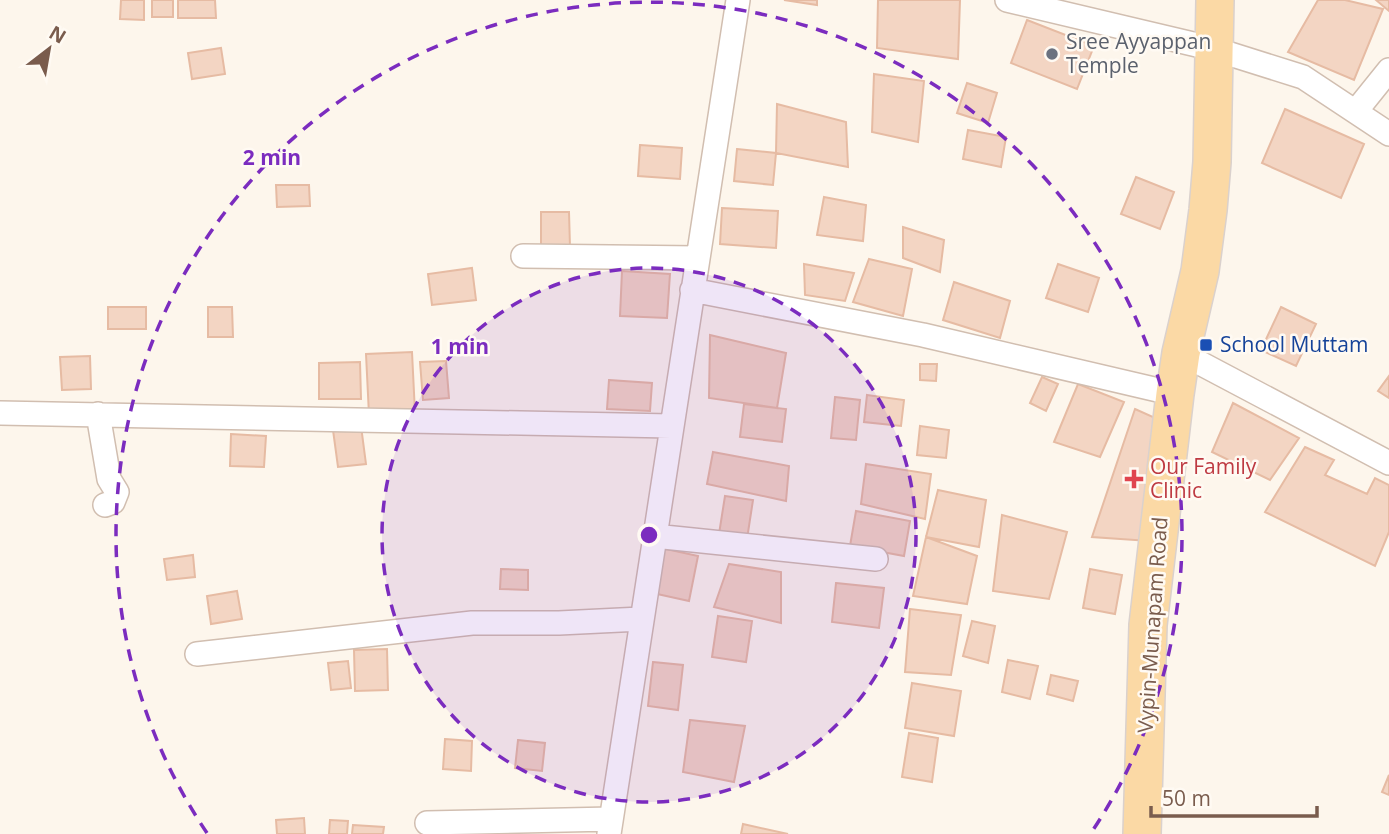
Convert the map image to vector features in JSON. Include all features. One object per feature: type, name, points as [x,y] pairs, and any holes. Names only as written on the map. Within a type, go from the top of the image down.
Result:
[{"type":"main road","name":"Vypin-Munapam Road","points":[[1142,834],[1148,625],[1175,394],[1181,353],[1200,271],[1208,210],[1212,162],[1214,0]]},
{"type":"street","points":[[427,823],[610,826],[738,0]]},
{"type":"street","points":[[1007,0],[1214,49],[1303,77],[1389,134]]},
{"type":"street","points":[[1356,111],[1389,71]]},
{"type":"street","points":[[523,256],[698,258]]},
{"type":"street","points":[[692,290],[923,335],[1175,394]]},
{"type":"street","points":[[1181,353],[1389,463]]},
{"type":"street","points":[[0,413],[671,426]]},
{"type":"street","points":[[98,414],[109,480],[117,492],[113,502],[105,505]]},
{"type":"street","points":[[654,536],[876,559]]},
{"type":"street","points":[[197,654],[472,623],[641,619]]},
{"type":"building","points":[[121,0],[144,0],[144,20],[120,19]]},
{"type":"building","points":[[152,0],[173,0],[173,17],[152,17]]},
{"type":"building","points":[[178,0],[215,0],[216,18],[178,18]]},
{"type":"building","points":[[784,0],[817,0],[817,5]]},
{"type":"building","points":[[878,0],[960,0],[958,59],[877,48]]},
{"type":"building","points":[[1318,0],[1345,0],[1383,9],[1354,80],[1288,52]]},
{"type":"building","points":[[1376,0],[1389,0],[1389,11]]},
{"type":"building","name":"Sree Ayyappan Temple","points":[[1027,20],[1094,46],[1077,89],[1011,63]]},
{"type":"building","points":[[221,48],[225,74],[192,79],[188,53]]},
{"type":"building","points":[[874,74],[924,81],[918,142],[872,132]]},
{"type":"building","points":[[967,83],[997,93],[988,123],[957,113]]},
{"type":"building","points":[[777,104],[846,122],[848,167],[776,153]]},
{"type":"building","points":[[1285,109],[1364,144],[1341,198],[1262,163]]},
{"type":"building","points":[[968,130],[1006,137],[1001,167],[963,159]]},
{"type":"building","points":[[640,145],[682,148],[680,179],[638,176]]},
{"type":"building","points":[[737,149],[776,153],[773,185],[734,181]]},
{"type":"building","points":[[1136,177],[1174,192],[1160,229],[1121,214]]},
{"type":"building","points":[[276,185],[309,185],[310,206],[277,207]]},
{"type":"building","points":[[824,197],[866,205],[863,241],[817,235]]},
{"type":"building","points":[[722,208],[778,211],[776,248],[720,244]]},
{"type":"building","points":[[541,212],[569,212],[570,247],[541,247]]},
{"type":"building","points":[[903,227],[944,240],[940,272],[903,258]]},
{"type":"building","points":[[869,259],[912,269],[903,316],[853,302]]},
{"type":"building","points":[[804,264],[854,273],[845,301],[805,295]]},
{"type":"building","points":[[1058,264],[1099,278],[1088,312],[1046,298]]},
{"type":"building","points":[[472,268],[476,300],[432,305],[428,274]]},
{"type":"building","points":[[622,271],[670,274],[667,318],[620,316]]},
{"type":"building","points":[[954,282],[1010,301],[1000,338],[943,320]]},
{"type":"building","points":[[108,307],[146,307],[146,329],[108,329]]},
{"type":"building","points":[[208,307],[232,307],[233,337],[208,337]]},
{"type":"building","points":[[1281,307],[1316,324],[1296,366],[1261,350]]},
{"type":"building","points":[[710,335],[786,353],[777,408],[709,398]]},
{"type":"building","points":[[412,352],[415,413],[369,415],[366,354]]},
{"type":"building","points":[[90,356],[91,389],[62,390],[60,357]]},
{"type":"building","points":[[446,361],[449,398],[423,400],[420,362]]},
{"type":"building","points":[[360,362],[361,399],[319,399],[319,363]]},
{"type":"building","points":[[920,364],[937,364],[936,381],[920,380]]},
{"type":"building","points":[[1389,376],[1389,398],[1378,391]]},
{"type":"building","points":[[1042,377],[1058,384],[1046,411],[1030,403]]},
{"type":"building","points":[[609,380],[652,383],[650,411],[607,409]]},
{"type":"building","points":[[1078,384],[1124,402],[1100,457],[1054,442]]},
{"type":"building","points":[[867,395],[904,400],[901,426],[864,422]]},
{"type":"building","points":[[835,397],[860,400],[856,440],[831,438]]},
{"type":"building","points":[[1233,403],[1299,438],[1270,480],[1212,452]]},
{"type":"building","points":[[744,404],[786,409],[782,442],[740,437]]},
{"type":"building","name":"Our Family Clinic","points":[[1135,409],[1162,421],[1149,541],[1092,537]]},
{"type":"building","points":[[361,426],[366,464],[338,467],[333,430]]},
{"type":"building","points":[[920,426],[949,430],[946,458],[917,455]]},
{"type":"building","points":[[231,434],[266,436],[264,467],[230,466]]},
{"type":"building","points":[[1305,447],[1334,460],[1325,475],[1367,494],[1375,478],[1389,485],[1389,532],[1375,566],[1265,512]]},
{"type":"building","points":[[713,452],[789,466],[786,501],[707,484]]},
{"type":"building","points":[[866,464],[931,474],[925,519],[861,504]]},
{"type":"building","points":[[938,490],[986,500],[979,547],[926,537]]},
{"type":"building","points":[[725,496],[753,500],[747,539],[719,534]]},
{"type":"building","points":[[856,511],[910,521],[904,556],[850,546]]},
{"type":"building","points":[[1002,515],[1067,532],[1049,599],[993,591]]},
{"type":"building","points":[[926,537],[977,556],[967,604],[913,596]]},
{"type":"building","points":[[657,547],[698,556],[689,601],[648,592]]},
{"type":"building","points":[[193,555],[195,577],[167,580],[164,559]]},
{"type":"building","points":[[729,564],[781,572],[781,623],[714,607]]},
{"type":"building","points":[[501,569],[528,570],[528,590],[500,589]]},
{"type":"building","points":[[1090,569],[1122,575],[1115,614],[1083,608]]},
{"type":"building","points":[[836,583],[884,588],[879,628],[832,622]]},
{"type":"building","points":[[237,591],[242,619],[211,624],[207,596]]},
{"type":"building","points":[[910,609],[961,615],[951,675],[905,672]]},
{"type":"building","points":[[718,616],[752,621],[746,662],[712,657]]},
{"type":"building","points":[[972,621],[995,626],[988,663],[963,656]]},
{"type":"building","points":[[387,649],[388,690],[355,691],[354,650]]},
{"type":"building","points":[[1008,660],[1038,666],[1030,699],[1002,692]]},
{"type":"building","points":[[348,661],[351,688],[331,690],[328,663]]},
{"type":"building","points":[[653,662],[683,665],[678,710],[648,706]]},
{"type":"building","points":[[1051,675],[1078,681],[1073,701],[1047,694]]},
{"type":"building","points":[[912,683],[961,691],[954,736],[905,728]]},
{"type":"building","points":[[690,720],[745,726],[734,782],[683,772]]},
{"type":"building","points":[[909,733],[938,738],[932,782],[902,777]]},
{"type":"building","points":[[445,739],[472,741],[471,771],[443,769]]},
{"type":"building","points":[[518,740],[545,743],[542,771],[515,768]]},
{"type":"building","points":[[1389,775],[1389,795],[1382,792]]},
{"type":"building","points":[[304,818],[305,834],[277,834],[276,820]]},
{"type":"building","points":[[330,820],[348,821],[347,834],[329,834]]},
{"type":"building","points":[[743,824],[788,834],[741,834]]},
{"type":"building","points":[[353,825],[384,827],[383,834],[352,834]]},
{"type":"place","name":"Sree Ayyappan Temple","points":[[1052,54]]},
{"type":"place","name":"School Muttam","points":[[1206,345]]},
{"type":"place","name":"Our Family Clinic","points":[[1134,479]]}]
